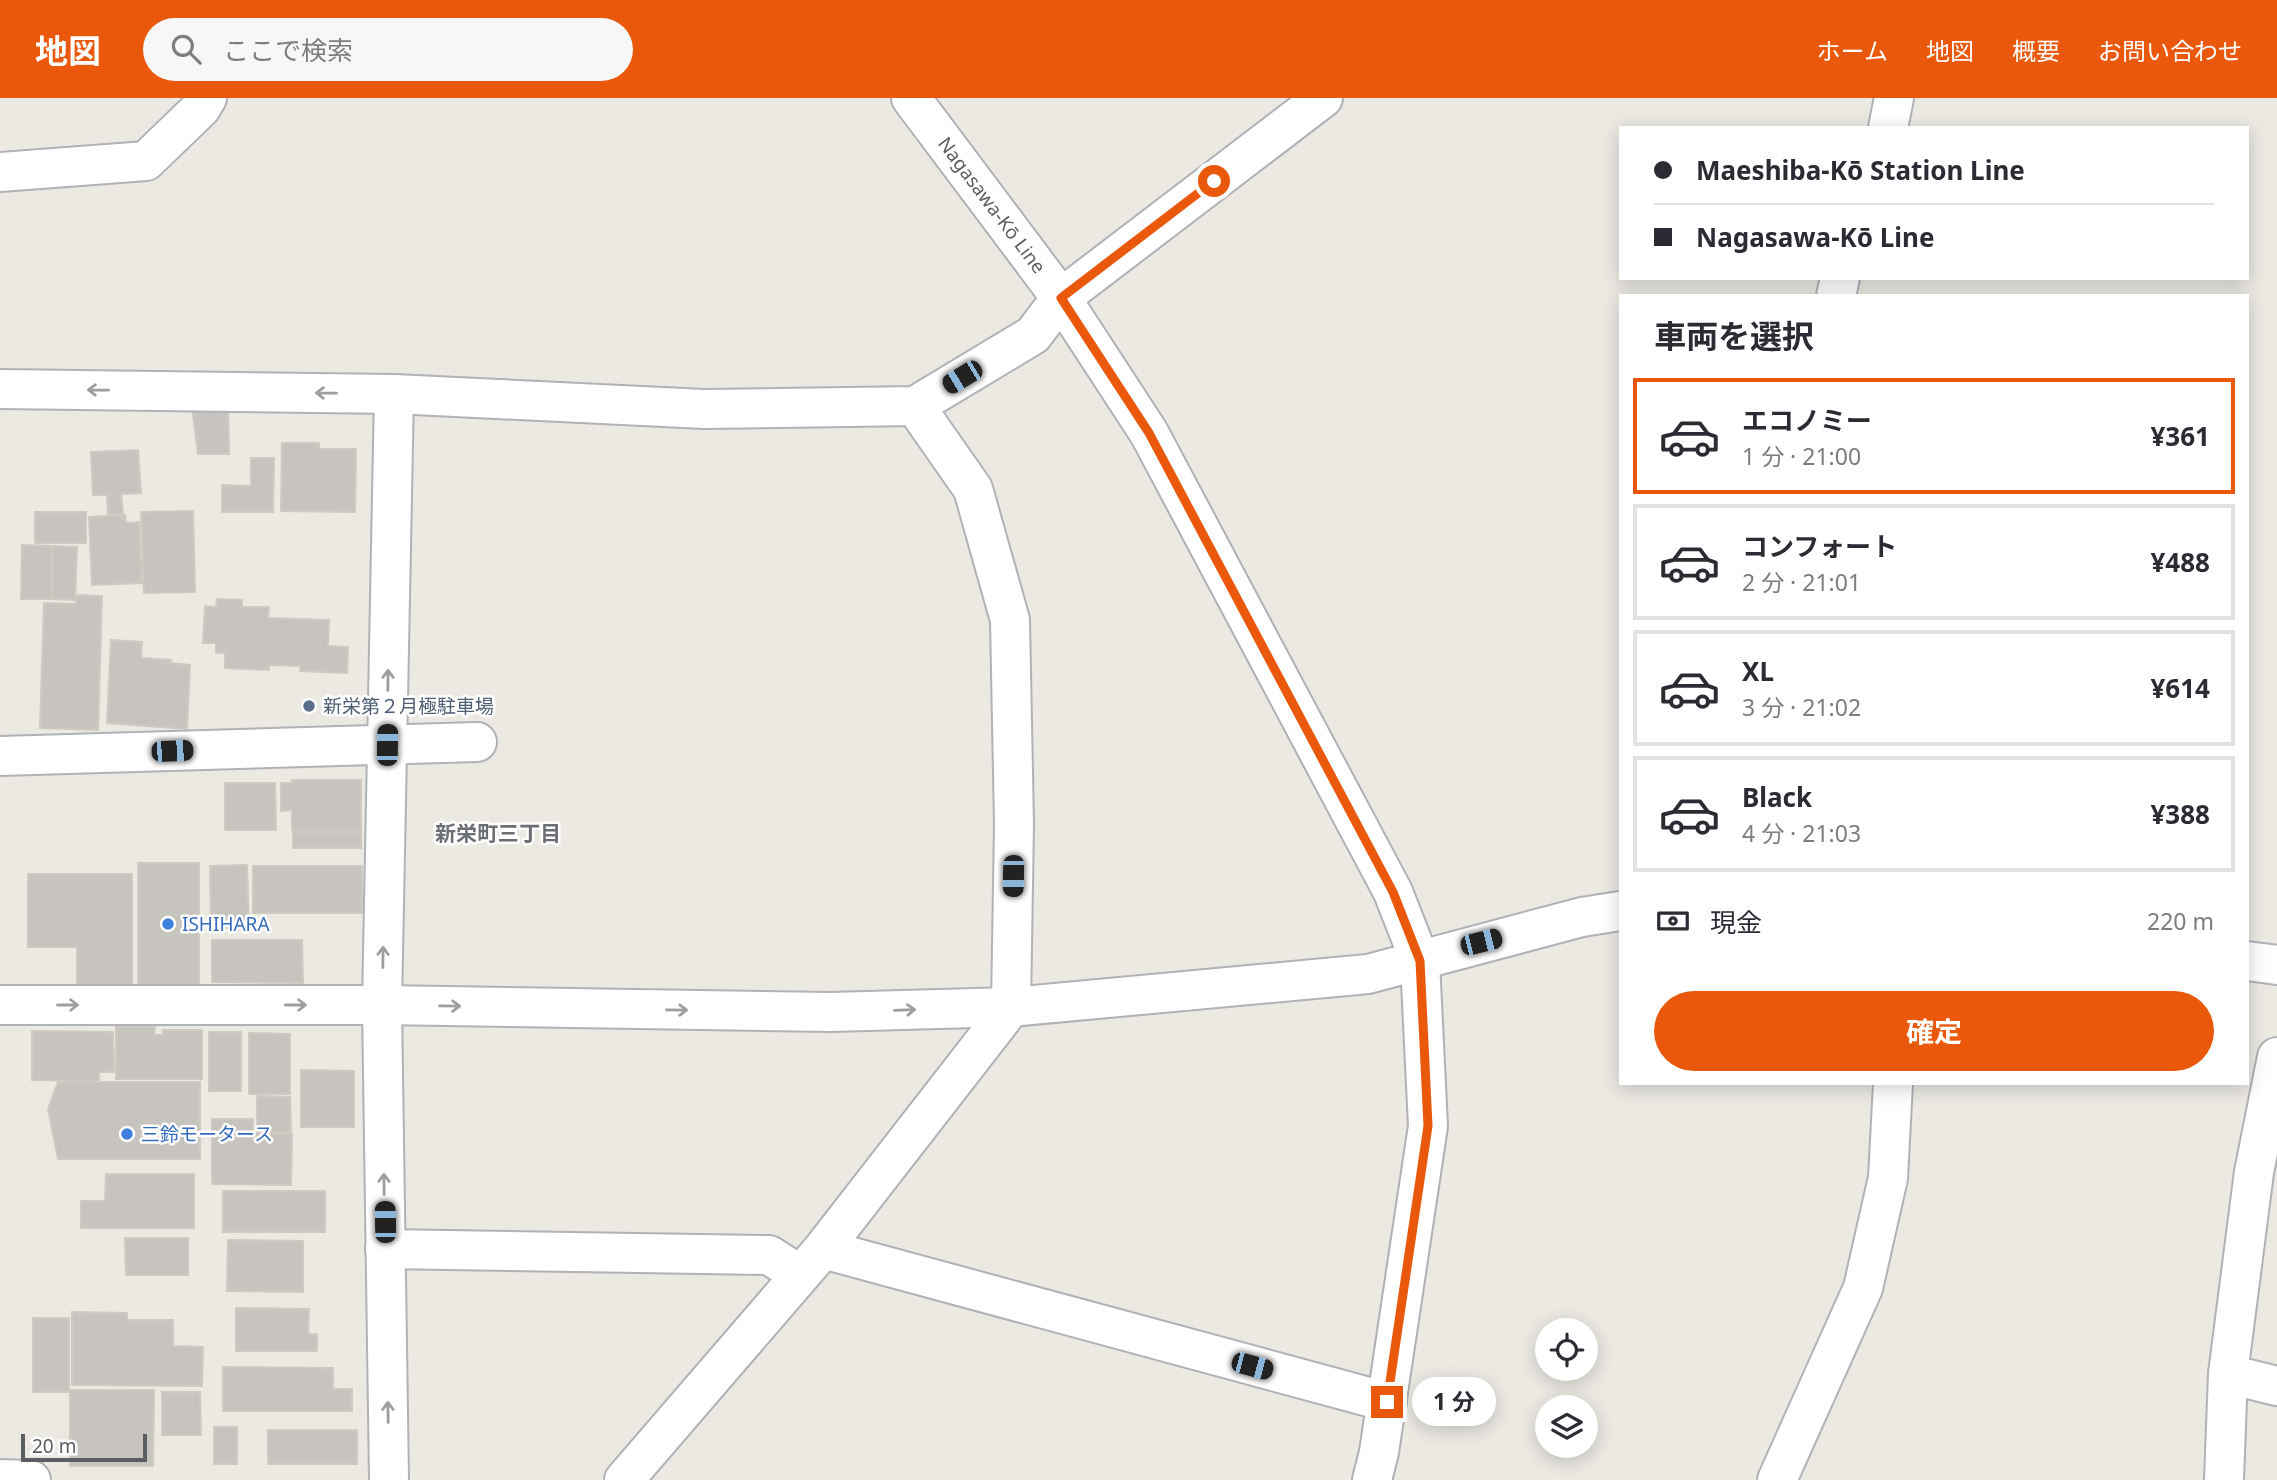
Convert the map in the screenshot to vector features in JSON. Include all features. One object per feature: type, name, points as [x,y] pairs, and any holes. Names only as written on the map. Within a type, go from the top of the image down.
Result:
[{"type":"street","points":[[0,172],[146,161],[201,108],[207,98]]},
{"type":"street","name":"Nagasawa-Kō Line","points":[[911,98],[1061,298],[1149,433],[1393,892],[1420,961],[1428,1126],[1373,1480]]},
{"type":"street","points":[[0,389],[394,394],[704,409],[915,406],[1033,335],[1061,298],[1323,98]]},
{"type":"street","points":[[1888,126],[1895,98]]},
{"type":"street","points":[[389,1480],[382,1005],[394,394]]},
{"type":"street","points":[[624,1480],[812,1262],[1011,1007],[1014,824],[1010,620],[973,489],[915,406]]},
{"type":"street","points":[[0,756],[477,742]]},
{"type":"street","points":[[0,1004],[382,1005],[831,1012],[1011,1007],[1368,974],[1481,942],[1582,917],[1619,911]]},
{"type":"street","points":[[2249,961],[2277,965]]},
{"type":"street","points":[[2224,1480],[2228,1374],[2265,1176],[2277,1057]]},
{"type":"street","points":[[1777,1480],[1863,1287],[1888,1178],[1893,1085]]},
{"type":"street","points":[[385,1248],[769,1255],[812,1262],[1387,1402]]},
{"type":"street","points":[[2228,1374],[2277,1386]]},
{"type":"street","points":[[0,1479],[31,1480]]},
{"type":"building","points":[[228,406],[229,454],[198,454],[192,407]]},
{"type":"building","points":[[282,443],[319,443],[319,449],[356,449],[355,512],[281,511]]},
{"type":"building","points":[[138,450],[141,493],[121,494],[123,514],[108,515],[107,495],[93,495],[91,452]]},
{"type":"building","points":[[251,458],[274,458],[273,512],[222,512],[222,485],[251,486]]},
{"type":"building","points":[[193,511],[195,592],[144,593],[141,512]]},
{"type":"building","points":[[35,512],[86,512],[86,543],[35,543]]},
{"type":"building","points":[[125,515],[126,523],[139,522],[142,583],[92,585],[89,517]]},
{"type":"building","points":[[22,545],[52,546],[51,599],[21,599]]},
{"type":"building","points":[[53,546],[77,547],[75,600],[52,599]]},
{"type":"building","points":[[76,595],[102,596],[98,730],[40,728],[44,603],[76,604]]},
{"type":"building","points":[[217,599],[242,600],[242,607],[269,607],[268,618],[329,620],[328,646],[348,647],[347,673],[300,671],[301,666],[269,665],[269,670],[225,668],[225,653],[216,653],[216,643],[203,643],[205,606],[216,607]]},
{"type":"building","points":[[111,640],[142,642],[141,658],[171,660],[170,663],[190,665],[187,729],[107,723]]},
{"type":"building","points":[[292,780],[361,780],[361,830],[292,830],[292,810],[281,811],[281,783],[292,783]]},
{"type":"building","points":[[225,783],[275,783],[276,830],[225,830]]},
{"type":"building","points":[[293,832],[361,832],[361,848],[293,848]]},
{"type":"building","name":"ISHIHARA","points":[[138,863],[199,863],[199,985],[138,986]]},
{"type":"building","points":[[247,865],[249,928],[211,928],[210,866]]},
{"type":"building","points":[[253,866],[362,866],[362,913],[253,913]]},
{"type":"building","points":[[28,874],[132,874],[132,987],[77,987],[77,947],[28,947]]},
{"type":"building","points":[[212,940],[302,940],[303,983],[212,982]]},
{"type":"building","points":[[116,1027],[155,1027],[154,1035],[163,1035],[163,1030],[202,1030],[202,1079],[116,1079]]},
{"type":"building","points":[[32,1031],[113,1032],[114,1072],[99,1072],[99,1081],[32,1080]]},
{"type":"building","points":[[209,1032],[241,1032],[241,1091],[209,1091]]},
{"type":"building","points":[[249,1033],[290,1034],[290,1094],[249,1094]]},
{"type":"building","points":[[301,1070],[354,1071],[354,1127],[301,1127]]},
{"type":"building","name":"三鈴モータース","points":[[58,1082],[200,1082],[200,1159],[58,1159],[48,1109]]},
{"type":"building","points":[[257,1096],[290,1097],[291,1132],[257,1132]]},
{"type":"building","points":[[212,1119],[253,1119],[253,1133],[292,1134],[291,1185],[212,1184]]},
{"type":"building","points":[[106,1174],[194,1174],[194,1228],[81,1228],[81,1201],[105,1201]]},
{"type":"building","points":[[223,1191],[325,1191],[325,1232],[223,1232]]},
{"type":"building","points":[[125,1238],[188,1238],[188,1275],[126,1275]]},
{"type":"building","points":[[228,1240],[303,1241],[303,1292],[227,1291]]},
{"type":"building","points":[[236,1308],[309,1309],[308,1334],[317,1334],[317,1351],[236,1351]]},
{"type":"building","points":[[72,1312],[127,1313],[127,1320],[173,1320],[173,1346],[203,1347],[202,1386],[72,1385]]},
{"type":"building","points":[[33,1318],[69,1318],[69,1392],[33,1392]]},
{"type":"building","points":[[223,1367],[333,1368],[333,1389],[352,1389],[352,1411],[223,1411]]},
{"type":"building","points":[[70,1390],[154,1390],[153,1466],[70,1466]]},
{"type":"building","points":[[162,1392],[200,1392],[201,1435],[162,1435]]},
{"type":"building","points":[[214,1427],[237,1427],[237,1464],[214,1464]]},
{"type":"building","points":[[268,1430],[357,1430],[357,1464],[268,1464]]},
{"type":"place","name":"新栄第２月極駐車場","points":[[309,706]]},
{"type":"place","name":"ISHIHARA","points":[[168,924]]},
{"type":"place","name":"三鈴モータース","points":[[127,1134]]},
{"type":"district","name":"新栄町三丁目","points":[[498,833]]},
{"type":"route","points":[[1214,181],[1061,298],[1149,433],[1393,892],[1420,961],[1428,1126],[1387,1402]]}]
